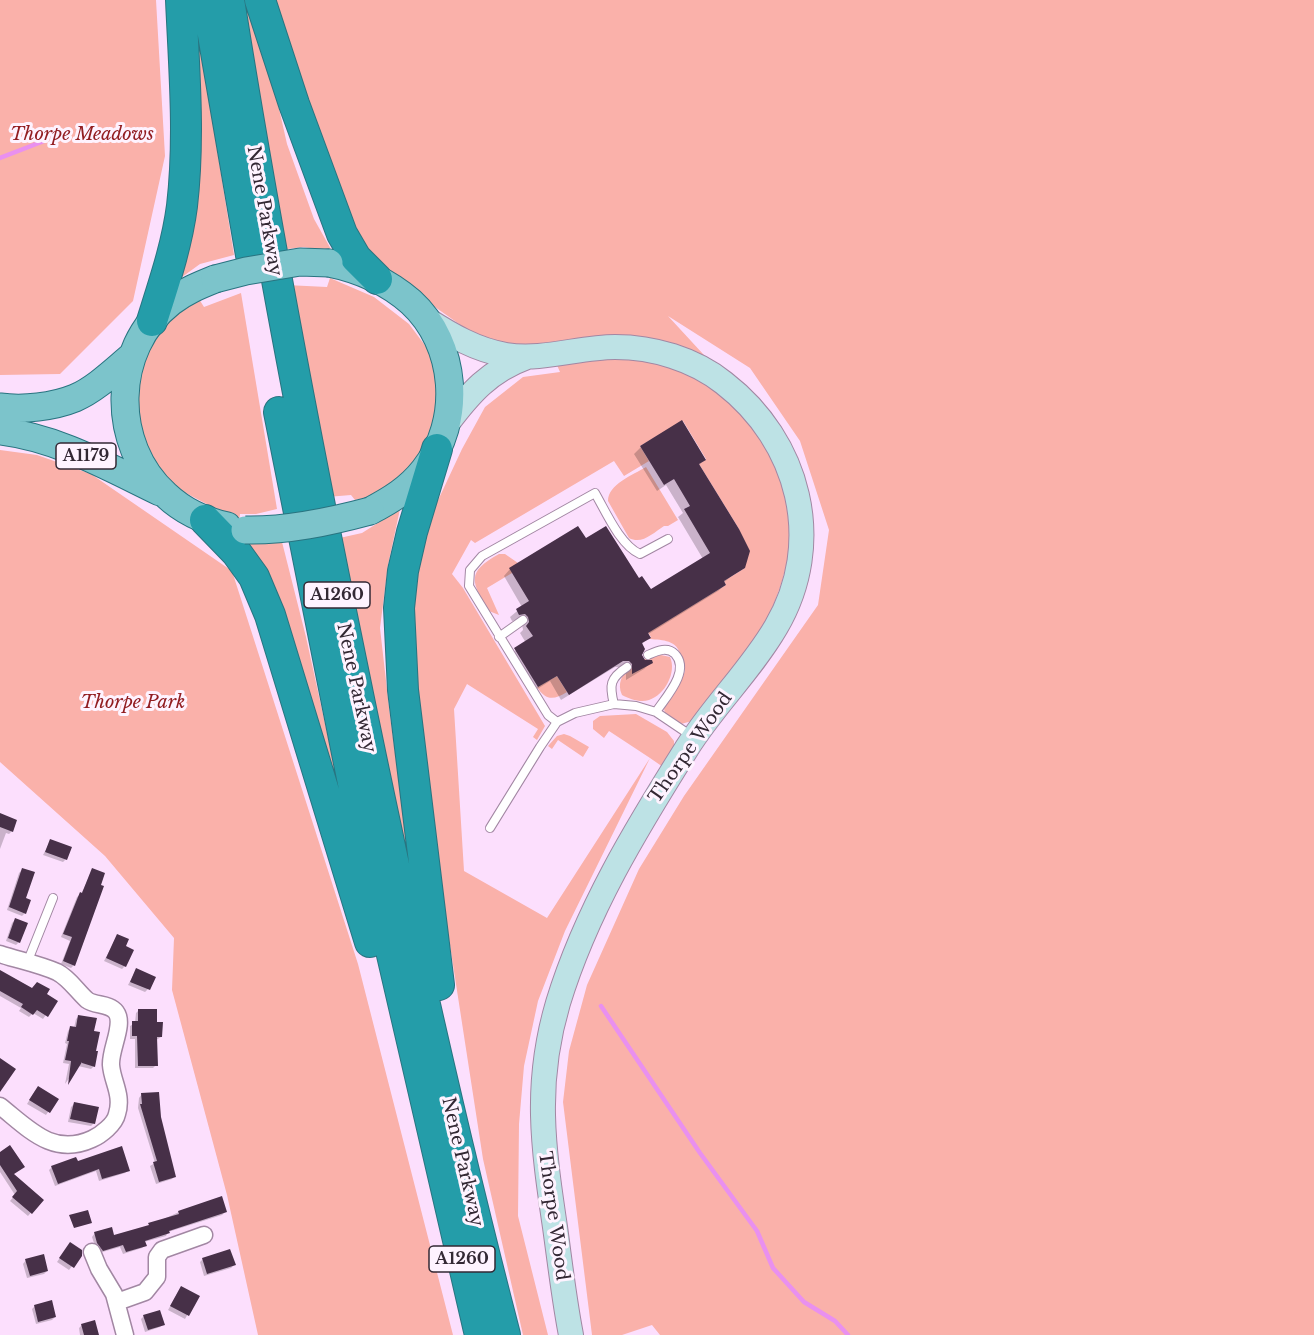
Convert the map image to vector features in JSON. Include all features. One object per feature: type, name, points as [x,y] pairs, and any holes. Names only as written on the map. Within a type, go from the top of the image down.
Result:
[{"type":"highway","points":[[152,321],[172,258],[182,207],[186,147],[181,0]]},
{"type":"highway","name":"Nene Parkway","points":[[207,0],[225,116],[286,448],[358,808],[455,1184],[505,1335]]},
{"type":"highway","name":"Nene Parkway","points":[[229,0],[304,435],[455,1184],[480,1335]]},
{"type":"highway","points":[[260,0],[294,104],[342,234],[356,258],[377,279]]},
{"type":"highway","points":[[442,437],[410,542],[403,571],[399,608],[403,690],[430,919],[455,1184]]},
{"type":"highway","points":[[205,520],[236,552],[254,577],[270,615],[455,1184]]},
{"type":"main road","points":[[300,262],[329,263],[354,268],[395,290],[412,303],[426,319],[443,352],[448,370],[450,388],[442,437],[425,469],[409,486],[370,511],[271,531],[246,530],[205,520],[166,495],[149,476],[136,455],[128,430],[124,405],[126,380],[132,356],[152,321],[170,302],[192,288],[215,279],[300,262]]},
{"type":"main road","points":[[0,407],[52,405],[76,398],[100,383],[132,356]]},
{"type":"main road","name":"A1179","points":[[0,431],[44,440],[86,455],[166,495]]},
{"type":"street","name":"Thorpe Wood","points":[[426,319],[454,338],[506,355],[530,356],[614,347],[668,354],[694,365],[720,379],[754,409],[776,439],[796,487],[801,548],[797,575],[778,624],[763,648],[694,737],[641,821],[598,901],[558,1004],[546,1057],[542,1102],[543,1145],[572,1335]]},
{"type":"street","name":"Thorpe Wood","points":[[442,437],[468,396],[508,364],[530,356]]},
{"type":"street","points":[[0,954],[58,973],[88,1000],[113,1009],[118,1015],[120,1026],[113,1044],[111,1066],[118,1090],[117,1115],[101,1135],[81,1144],[62,1145],[44,1140],[0,1106]]},
{"type":"street","points":[[117,1302],[145,1292],[157,1277],[157,1257],[162,1250],[204,1236]]},
{"type":"street","points":[[92,1252],[117,1302],[125,1335]]},
{"type":"lane","points":[[557,722],[548,715],[498,637],[469,586],[470,570],[482,556],[595,493],[624,542],[632,551],[640,554],[668,539]]},
{"type":"lane","points":[[498,637],[523,620]]},
{"type":"lane","points":[[648,655],[659,650],[669,650],[676,655],[680,664],[679,676],[656,712]]},
{"type":"lane","points":[[614,704],[610,690],[611,684],[619,672],[627,667]]},
{"type":"lane","points":[[490,828],[557,722],[575,713],[614,704],[636,706],[656,712],[694,737]]},
{"type":"lane","points":[[27,963],[53,898]]},
{"type":"green space","name":"Thorpe Meadows","points":[[0,0],[156,0],[165,156],[133,301],[60,374],[0,375]]},
{"type":"green space","points":[[193,0],[234,255],[200,264],[171,285]]},
{"type":"green space","points":[[236,0],[248,0],[273,82],[287,144],[314,219],[332,251],[303,247],[280,250]]},
{"type":"green space","points":[[273,0],[1314,0],[1314,1335],[660,1335],[652,1325],[622,1335],[592,1335],[563,1102],[569,1051],[587,985],[639,869],[684,796],[818,605],[829,530],[800,441],[750,368],[668,316],[715,367],[663,343],[508,350],[479,338],[381,269],[348,231]]},
{"type":"green space","points":[[330,278],[374,297],[409,324],[436,360],[440,390],[434,421],[423,449],[401,481],[376,495],[355,500],[351,495],[327,497],[286,285],[327,287]]},
{"type":"green space","points":[[241,293],[277,509],[256,514],[240,514],[239,521],[182,491],[153,466],[137,439],[137,360],[155,331],[186,304],[199,299],[204,307]]},
{"type":"green space","points":[[619,356],[678,368],[702,380],[743,416],[760,439],[783,489],[788,516],[789,543],[785,570],[777,597],[763,628],[735,669],[692,721],[681,724],[668,717],[664,709],[667,699],[684,673],[685,667],[680,653],[675,645],[667,641],[648,639],[651,637],[647,631],[726,585],[724,581],[745,568],[739,529],[699,464],[706,459],[683,421],[640,446],[649,461],[624,476],[614,461],[475,543],[471,540],[452,574],[463,588],[545,726],[537,740],[533,737],[538,729],[467,684],[454,709],[464,871],[547,918],[650,758],[565,931],[538,1001],[524,1066],[519,1124],[518,1216],[548,1335],[523,1335],[483,1159],[435,848],[408,626],[426,526],[462,449],[485,407],[523,377],[560,372],[556,363]]},
{"type":"green space","name":"Thorpe Park","points":[[0,450],[37,455],[91,474],[232,571],[358,964],[453,1335],[258,1335],[227,1195],[172,990],[174,938],[105,856],[0,762]]},
{"type":"green space","points":[[646,467],[678,520],[643,539],[634,540],[629,538],[608,501],[609,495],[617,485]]},
{"type":"green space","points":[[400,509],[388,565],[380,628],[422,952],[335,539],[362,533]]},
{"type":"green space","points":[[281,538],[306,637],[358,874],[231,542]]},
{"type":"green space","points":[[499,554],[505,554],[518,563],[512,573],[487,588],[499,615],[489,611],[478,592],[475,578],[481,566]]},
{"type":"green space","points":[[661,655],[670,657],[672,663],[671,676],[665,688],[649,700],[642,701],[622,695],[621,679],[625,673],[638,662]]},
{"type":"green space","points":[[557,676],[567,692],[550,698],[540,692],[537,687]]},
{"type":"green space","points":[[636,714],[667,732],[674,741],[674,750],[663,767],[609,731],[604,738],[593,729],[593,721],[600,716]]},
{"type":"green space","points":[[564,734],[589,747],[583,757],[558,740],[552,749],[548,746],[557,736]]},
{"type":"building","points":[[682,420],[706,460],[699,464],[750,551],[745,568],[724,581],[726,585],[648,633],[651,638],[642,643],[645,649],[642,655],[645,660],[652,660],[653,663],[632,674],[632,664],[629,661],[623,661],[569,695],[557,676],[538,687],[514,648],[533,636],[526,626],[529,622],[528,617],[525,614],[519,615],[516,609],[529,601],[509,568],[578,526],[586,538],[606,526],[639,578],[642,576],[651,589],[710,553],[684,509],[690,506],[674,479],[664,485],[640,446]]},
{"type":"building","points":[[0,813],[17,820],[13,832],[0,827]]},
{"type":"building","points":[[50,839],[72,847],[67,860],[45,852]]},
{"type":"building","points":[[22,868],[35,872],[26,898],[31,900],[26,914],[9,907]]},
{"type":"building","points":[[92,868],[105,873],[101,885],[104,886],[75,966],[63,961],[72,937],[63,934]]},
{"type":"building","points":[[15,918],[28,923],[20,943],[8,938]]},
{"type":"building","points":[[117,934],[129,939],[126,946],[134,950],[126,967],[106,958]]},
{"type":"building","points":[[136,968],[156,977],[150,990],[130,982]]},
{"type":"building","points":[[0,970],[32,988],[37,982],[50,989],[47,994],[58,1001],[48,1017],[37,1010],[33,1015],[21,1007],[23,1004],[0,991]]},
{"type":"building","points":[[138,1009],[157,1009],[157,1022],[163,1022],[162,1037],[157,1037],[158,1066],[138,1066],[137,1036],[132,1036],[132,1021],[138,1021]]},
{"type":"building","points":[[78,1015],[97,1018],[94,1031],[100,1032],[96,1051],[98,1051],[95,1067],[82,1062],[68,1085],[71,1061],[65,1060],[69,1041],[67,1041],[70,1026],[76,1027]]},
{"type":"building","points":[[0,1058],[16,1069],[0,1092]]},
{"type":"building","points":[[38,1086],[59,1099],[50,1113],[29,1100]]},
{"type":"building","points":[[159,1092],[161,1117],[176,1177],[159,1182],[153,1162],[157,1161],[140,1104],[142,1104],[141,1093]]},
{"type":"building","points":[[74,1102],[99,1107],[95,1124],[70,1119]]},
{"type":"building","points":[[10,1145],[25,1167],[14,1174],[44,1200],[32,1214],[12,1197],[17,1191],[0,1165],[0,1152]]},
{"type":"building","points":[[122,1146],[130,1171],[102,1179],[99,1169],[58,1184],[51,1166],[76,1157],[78,1161]]},
{"type":"building","points":[[222,1196],[227,1212],[145,1241],[147,1246],[126,1252],[123,1245],[103,1251],[97,1243],[94,1232],[112,1227],[114,1235],[149,1225],[148,1223],[179,1214],[178,1211]]},
{"type":"building","points":[[88,1210],[92,1223],[74,1228],[69,1215]]},
{"type":"building","points":[[70,1242],[82,1250],[82,1256],[74,1268],[59,1258]]},
{"type":"building","points":[[230,1249],[236,1265],[207,1274],[202,1258]]},
{"type":"building","points":[[44,1254],[48,1271],[30,1276],[25,1259]]},
{"type":"building","points":[[181,1286],[200,1296],[189,1316],[170,1306]]},
{"type":"building","points":[[52,1300],[56,1317],[38,1322],[34,1305]]},
{"type":"building","points":[[160,1310],[165,1325],[148,1330],[143,1315]]},
{"type":"building","points":[[95,1320],[99,1335],[84,1335],[81,1324]]},
{"type":"waterway","points":[[0,158],[44,141]]},
{"type":"waterway","points":[[601,1006],[700,1153],[757,1231],[773,1268],[804,1302],[835,1321],[848,1335]]}]
